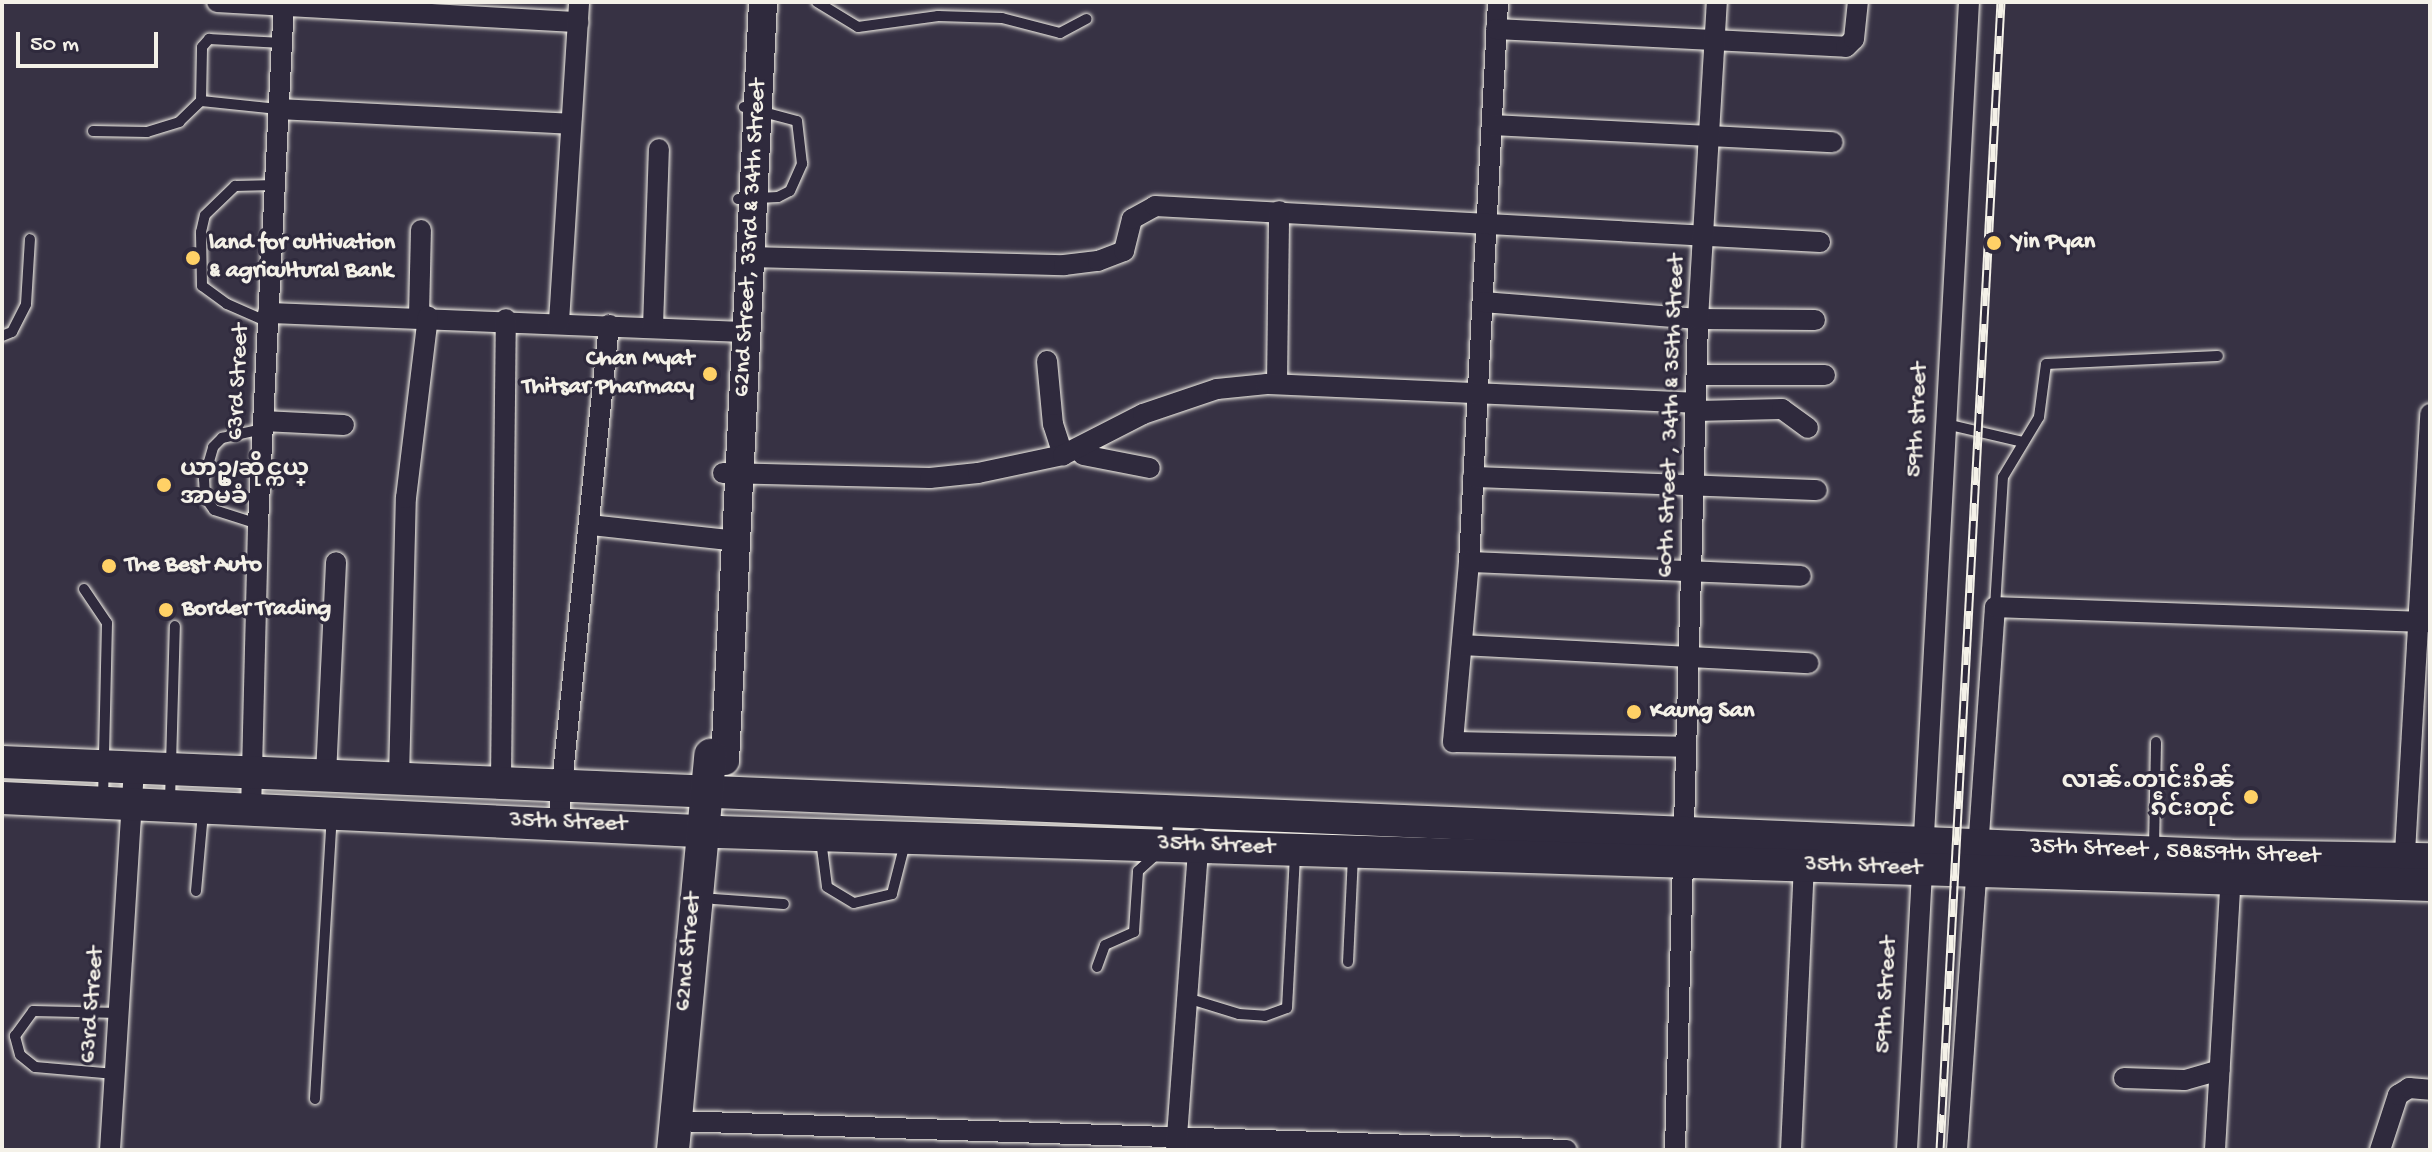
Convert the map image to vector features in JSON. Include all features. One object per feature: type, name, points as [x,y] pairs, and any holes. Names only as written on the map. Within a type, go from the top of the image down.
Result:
[{"type":"main road","name":"62nd Street, 33rd & 34th Street","points":[[746,2],[751,108]]},
{"type":"main road","name":"62nd Street, 33rd & 34th Street","points":[[718,758],[751,108],[763,2]]},
{"type":"main road","name":"62nd Street, 33rd & 34th Street","points":[[739,331],[750,257],[746,199]]},
{"type":"main road","name":"62nd Street","points":[[685,1136],[718,758]]},
{"type":"main road","name":"35th Street","points":[[2,762],[501,780],[561,787],[714,792],[1200,831],[1685,847],[1804,865],[1920,855],[2417,872]]},
{"type":"main road","name":"35th Street","points":[[2,798],[251,812],[906,837],[1168,829]]},
{"type":"main road","name":"62nd Street","points":[[685,1136],[714,899],[710,831]]},
{"type":"main road","name":"35th Street","points":[[1200,831],[1295,849],[1353,851],[1685,847]]},
{"type":"main road","points":[[1685,847],[1920,855]]},
{"type":"main road","name":"35th Street , 58&59th Street","points":[[1978,858],[2154,852],[2231,868]]},
{"type":"street","points":[[217,2],[579,12],[559,322]]},
{"type":"street","points":[[1498,2],[1469,562],[1453,742],[1686,747]]},
{"type":"street","name":"60th Street , 34th & 35th Street","points":[[1675,1150],[1696,485],[1698,319],[1706,236],[1717,2]]},
{"type":"street","points":[[1496,29],[1846,47],[1854,39],[1858,2]]},
{"type":"street","name":"59th street","points":[[1920,855],[1969,2]]},
{"type":"street","name":"63rd Street","points":[[251,812],[258,524],[283,5]]},
{"type":"street","points":[[278,109],[570,124]]},
{"type":"street","points":[[1492,125],[1833,142]]},
{"type":"street","points":[[653,327],[659,149]]},
{"type":"street","points":[[750,257],[1064,265],[1124,251],[1132,219],[1145,207],[1488,220],[1820,242]]},
{"type":"street","points":[[1277,384],[1279,211]]},
{"type":"street","points":[[399,778],[406,498],[423,316],[421,230]]},
{"type":"street","points":[[1483,302],[1698,319],[1815,320]]},
{"type":"street","points":[[268,318],[423,316],[739,331]]},
{"type":"street","points":[[501,780],[506,319]]},
{"type":"street","points":[[558,823],[609,325]]},
{"type":"street","points":[[1047,361],[1053,424],[1073,455]]},
{"type":"street","points":[[1697,375],[1825,375]]},
{"type":"street","points":[[1073,455],[1143,414],[1217,389],[1277,384],[1782,409],[1808,428]]},
{"type":"street","points":[[2417,872],[2430,414]]},
{"type":"street","points":[[263,425],[344,425]]},
{"type":"street","points":[[732,474],[930,478],[1073,455],[1150,468]]},
{"type":"street","points":[[1473,477],[1817,490]]},
{"type":"street","points":[[590,525],[727,540]]},
{"type":"street","points":[[326,775],[336,562]]},
{"type":"street","points":[[1469,562],[1801,576]]},
{"type":"street","points":[[1957,1150],[1995,607],[2424,622]]},
{"type":"street","points":[[1462,645],[1689,660],[1809,663]]},
{"type":"street","name":"63rd Street","points":[[110,1150],[119,1013],[117,803],[120,766]]},
{"type":"street","points":[[1176,1143],[1200,831]]},
{"type":"street","name":"59th Street","points":[[1907,1150],[1920,855]]},
{"type":"street","points":[[1791,1150],[1804,865]]},
{"type":"street","points":[[2215,1150],[2231,868]]},
{"type":"street","points":[[2124,1078],[2185,1080],[2220,1070]]},
{"type":"street","points":[[2380,1150],[2398,1095],[2409,1088],[2430,1090]]},
{"type":"street","points":[[685,1136],[1567,1150]]},
{"type":"lane","points":[[817,2],[858,27],[938,16],[1002,18],[1060,33],[1086,19]]},
{"type":"lane","points":[[836,16],[837,2]]},
{"type":"lane","points":[[93,131],[147,132],[179,122],[201,101],[205,40],[282,43]]},
{"type":"lane","points":[[201,101],[278,109]]},
{"type":"lane","points":[[746,199],[790,191],[802,164],[797,121],[751,108]]},
{"type":"lane","points":[[268,318],[227,304],[202,286],[200,246],[205,215],[235,186],[275,185]]},
{"type":"lane","points":[[2,336],[12,332],[26,304],[30,239]]},
{"type":"lane","points":[[1995,607],[2003,477],[2039,417],[2046,364],[2218,356]]},
{"type":"lane","points":[[1944,424],[2023,442]]},
{"type":"lane","points":[[258,524],[214,510],[205,497],[204,479],[213,447],[222,438],[263,425]]},
{"type":"lane","points":[[84,589],[107,623],[120,766],[117,803]]},
{"type":"lane","points":[[169,806],[174,768],[175,626]]},
{"type":"lane","points":[[2154,852],[2156,742]]},
{"type":"lane","points":[[196,891],[203,807]]},
{"type":"lane","points":[[315,1099],[333,814]]},
{"type":"lane","points":[[1097,967],[1105,945],[1134,932],[1138,871],[1168,829]]},
{"type":"lane","points":[[821,834],[827,887],[854,903],[892,894],[903,867],[906,837]]},
{"type":"lane","points":[[1187,998],[1239,1014],[1265,1016],[1287,1008],[1295,849]]},
{"type":"lane","points":[[1348,962],[1353,851]]},
{"type":"lane","points":[[714,899],[784,904]]},
{"type":"lane","points":[[115,1074],[35,1067],[20,1055],[15,1036],[33,1011],[119,1013]]},
{"type":"railway","points":[[1940,1150],[2001,2]]},
{"type":"place","name":"Yin Pyan","points":[[1994,243]]},
{"type":"place","name":"land for cultivation & agricultural Bank","points":[[193,258]]},
{"type":"place","name":"Chan Myat Thitsar Pharmacy","points":[[710,374]]},
{"type":"place","name":"ယာဥ္/ဆိုင္ကယ္ အာမခံ","points":[[164,485]]},
{"type":"place","name":"The Best Auto","points":[[109,566]]},
{"type":"place","name":"Border Trading","points":[[166,610]]},
{"type":"place","name":"Kaung San","points":[[1634,712]]},
{"type":"place","name":"လၢၼ်ႉတၢင်းၵိၼ် ၵဵင်းတုင်","points":[[2251,797]]}]
